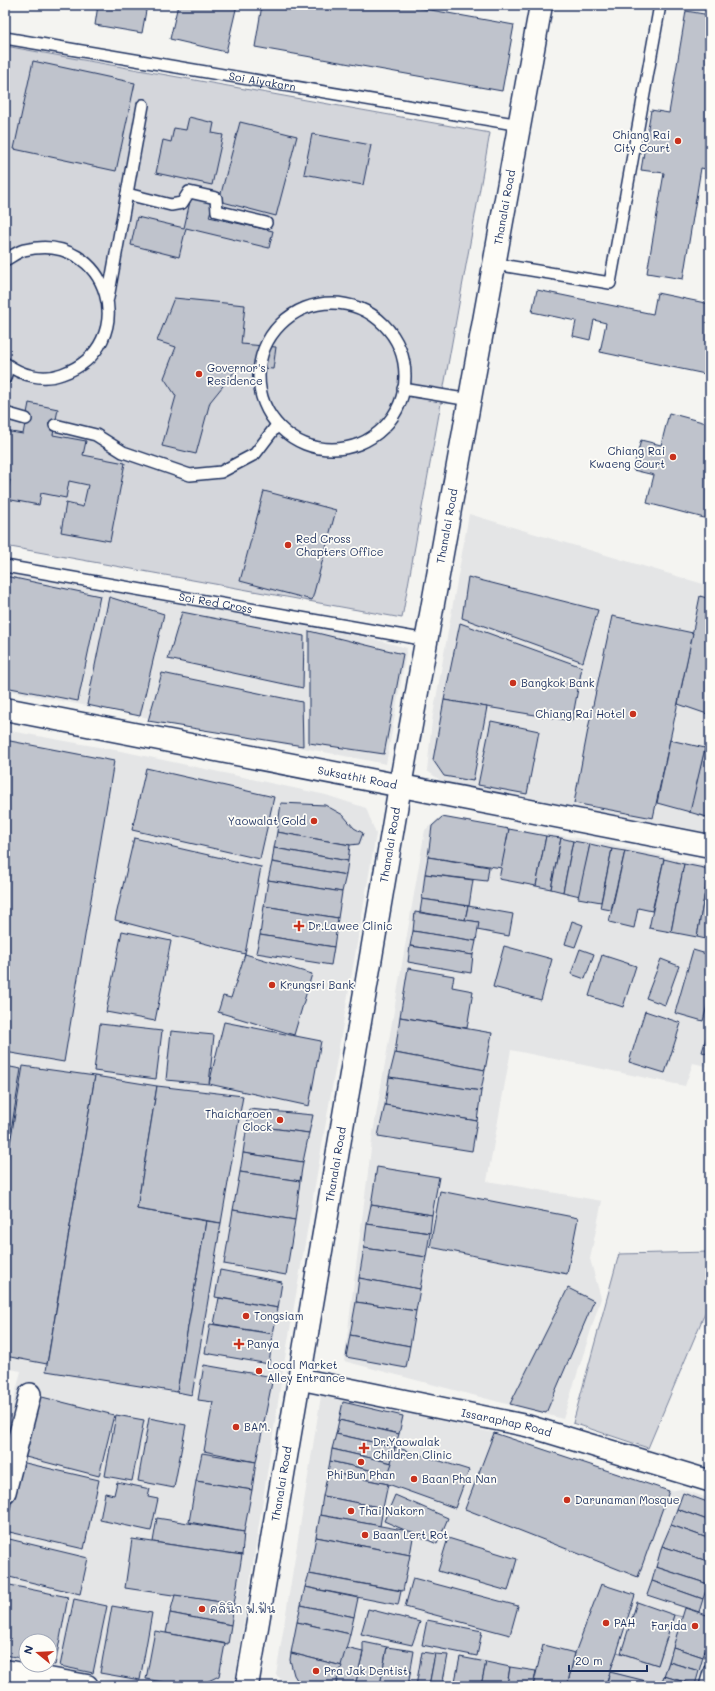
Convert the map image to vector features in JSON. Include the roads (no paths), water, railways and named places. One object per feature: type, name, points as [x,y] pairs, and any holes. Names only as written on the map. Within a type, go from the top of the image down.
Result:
[{"type":"street","name":"Thanalai Road","points":[[247,1686],[400,786],[541,5]]},
{"type":"street","name":"Suksathit Road","points":[[5,709],[710,846]]},
{"type":"street","name":"Issaraphap Road","points":[[300,1379],[528,1426],[710,1481]]},
{"type":"street","points":[[5,1492],[30,1394]]},
{"type":"street","points":[[5,1671],[47,1682],[87,1686]]},
{"type":"lane","points":[[495,264],[610,282],[660,5]]},
{"type":"lane","name":"Soi Aiyakarn","points":[[5,38],[520,125]]},
{"type":"lane","points":[[5,378],[7,365],[14,370],[34,377],[55,376],[75,370],[91,357],[103,340],[109,320],[108,299],[143,105]]},
{"type":"lane","points":[[127,194],[172,205],[182,203],[189,192],[203,194],[216,198],[218,211],[266,223]]},
{"type":"lane","points":[[5,260],[22,251],[44,247],[66,251],[85,262],[99,278],[108,299]]},
{"type":"lane","points":[[325,303],[332,303],[350,305],[373,315],[391,333],[402,355],[405,380],[399,405],[387,424],[369,440],[347,448],[324,449],[301,443],[282,431],[277,425],[267,412],[260,390],[260,368],[266,344],[281,324],[301,309],[325,303]]},
{"type":"lane","points":[[403,389],[470,400]]},
{"type":"lane","points":[[5,414],[26,419]]},
{"type":"lane","points":[[55,425],[96,435],[123,452],[190,475],[220,472],[255,454],[277,425]]},
{"type":"lane","name":"Soi Red Cross","points":[[5,566],[427,640]]},
{"type":"lane","points":[[705,1686],[710,1668]]},
{"type":"place","name":"Chiang Rai City Court","points":[[678,141]]},
{"type":"place","name":"Governor's Residence","points":[[199,374]]},
{"type":"place","name":"Chiang Rai Kwaeng Court","points":[[673,457]]},
{"type":"place","name":"Red Cross Chapters Office","points":[[288,545]]},
{"type":"place","name":"Bangkok Bank","points":[[513,683]]},
{"type":"place","name":"Chiang Rai Hotel","points":[[633,714]]},
{"type":"place","name":"Yaowalat Gold","points":[[314,821]]},
{"type":"place","name":"Dr.Lawee Clinic","points":[[299,926]]},
{"type":"place","name":"Krungsri Bank","points":[[272,985]]},
{"type":"place","name":"Thaicharoen Clock","points":[[280,1120]]},
{"type":"place","name":"Tongsiam","points":[[246,1316]]},
{"type":"place","name":"Panya","points":[[239,1344]]},
{"type":"place","name":"Local Market Alley Entrance","points":[[259,1371]]},
{"type":"place","name":"BAM.","points":[[236,1427]]},
{"type":"place","name":"Dr.Yaowalak Children Clinic","points":[[364,1448]]},
{"type":"place","name":"Phi Bun Phan","points":[[361,1462]]},
{"type":"place","name":"Baan Pha Nan","points":[[414,1479]]},
{"type":"place","name":"Darunaman Mosque","points":[[567,1500]]},
{"type":"place","name":"Thai Nakorn","points":[[351,1511]]},
{"type":"place","name":"Baan Lert Rot","points":[[365,1535]]},
{"type":"place","name":"คลินิก ฟ.ฟัน","points":[[202,1609]]},
{"type":"place","name":"PAH","points":[[606,1623]]},
{"type":"place","name":"Farida","points":[[695,1626]]},
{"type":"place","name":"Pra Jak Dentist","points":[[316,1671]]}]
